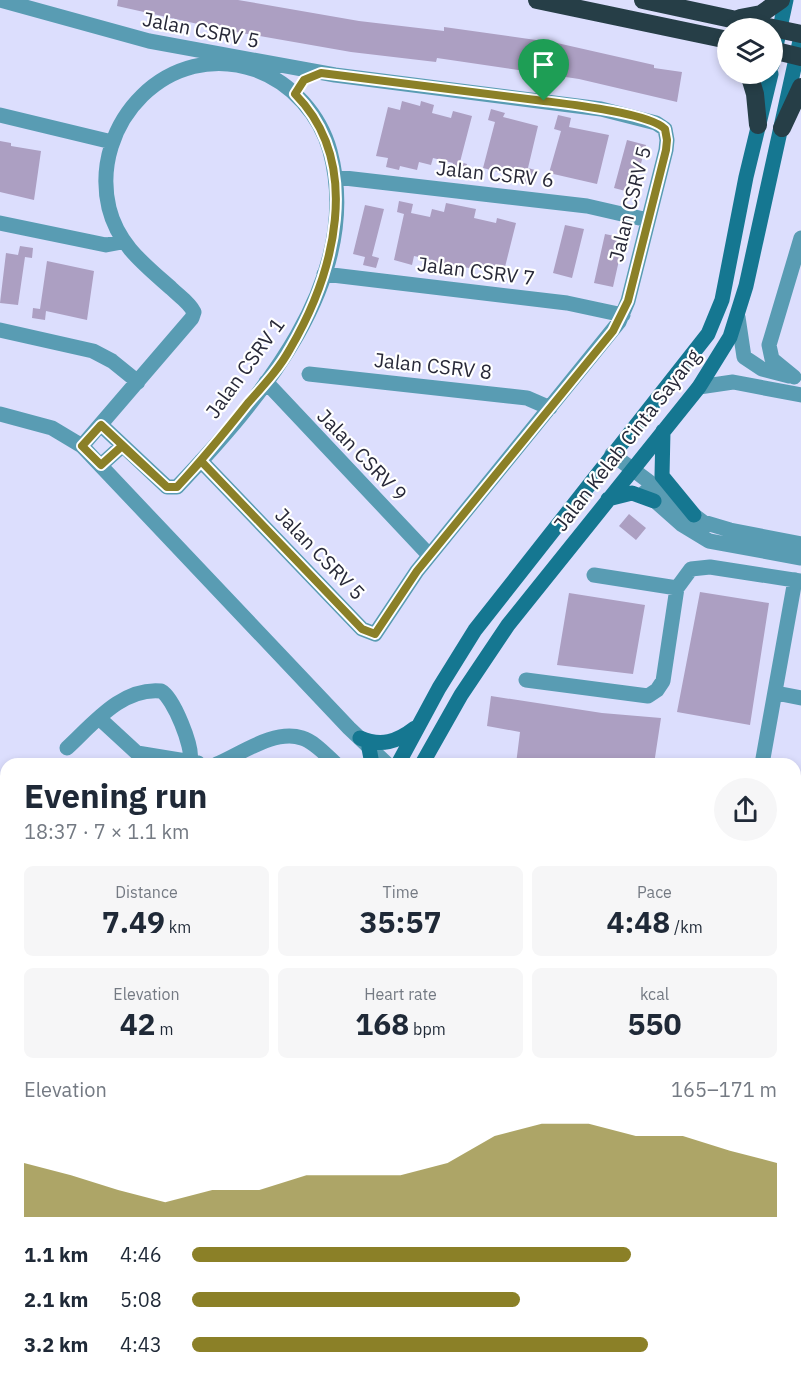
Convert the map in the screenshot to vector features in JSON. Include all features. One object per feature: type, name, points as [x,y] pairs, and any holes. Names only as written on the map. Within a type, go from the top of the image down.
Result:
[{"type":"highway","points":[[537,0],[717,38]]},
{"type":"highway","points":[[643,0],[731,18]]},
{"type":"highway","points":[[727,17],[750,17],[761,14],[780,0]]},
{"type":"highway","points":[[783,30],[801,35]]},
{"type":"highway","points":[[707,36],[717,44]]},
{"type":"highway","points":[[783,55],[799,56]]},
{"type":"highway","points":[[752,84],[758,125]]},
{"type":"highway","points":[[782,128],[801,87]]},
{"type":"main road","points":[[782,18],[786,0]]},
{"type":"main road","name":"Jalan Kelab Cinta Sayang","points":[[426,758],[490,649],[699,387],[716,362],[738,318],[799,56],[801,35]]},
{"type":"main road","name":"Jalan Kelab Cinta Sayang","points":[[401,758],[475,630],[708,334],[718,313],[768,84]]},
{"type":"main road","points":[[663,431],[662,476],[694,516]]},
{"type":"main road","points":[[608,499],[632,493],[654,501]]},
{"type":"main road","points":[[370,758],[364,743],[387,742],[401,738],[418,726]]},
{"type":"street","name":"Jalan CSRV 5","points":[[0,0],[125,37],[321,73],[586,107],[661,125],[667,140],[623,315],[429,555],[378,631],[367,633],[201,461]]},
{"type":"street","points":[[158,43],[197,66],[212,53]]},
{"type":"street","name":"Jalan CSRV 1","points":[[82,446],[192,318],[194,312],[122,242],[113,222],[107,195],[107,169],[112,142],[124,115],[161,82],[197,66],[222,65],[255,70],[295,94],[319,124],[336,177],[333,229],[324,274],[300,330],[266,382],[177,487],[171,488],[101,425]]},
{"type":"street","points":[[295,94],[304,80],[321,73]]},
{"type":"street","points":[[0,116],[112,142]]},
{"type":"street","name":"Jalan CSRV 6","points":[[336,177],[578,205],[648,220]]},
{"type":"street","points":[[0,223],[106,245],[122,242]]},
{"type":"street","points":[[797,378],[772,359],[769,345],[801,238]]},
{"type":"street","name":"Jalan CSRV 7","points":[[324,274],[567,303],[623,315]]},
{"type":"street","points":[[738,318],[744,357],[762,369],[797,378]]},
{"type":"street","points":[[0,330],[93,351],[112,361],[138,382]]},
{"type":"street","name":"Jalan CSRV 8","points":[[309,374],[527,398],[550,408]]},
{"type":"street","name":"Jalan CSRV 9","points":[[266,382],[429,555]]},
{"type":"street","points":[[699,387],[733,382],[801,395]]},
{"type":"street","points":[[0,414],[52,428],[82,446],[380,758]]},
{"type":"street","points":[[101,465],[122,446]]},
{"type":"street","points":[[612,454],[631,470],[650,480],[694,516],[730,530],[801,544]]},
{"type":"street","points":[[631,470],[654,501],[689,530],[709,541],[795,557],[794,580],[763,758]]},
{"type":"street","points":[[526,680],[642,697],[652,694],[663,681],[677,588],[691,569],[701,566],[794,580]]},
{"type":"street","points":[[594,575],[677,588]]},
{"type":"street","points":[[68,748],[121,700],[156,690],[164,692],[169,697],[194,758]]},
{"type":"street","points":[[776,693],[801,698]]},
{"type":"street","points":[[99,718],[137,753],[169,758]]},
{"type":"street","points":[[229,758],[257,745],[287,736],[309,741],[329,758]]},
{"type":"building","points":[[118,0],[238,0],[359,21],[444,31],[444,27],[557,43],[654,65],[654,68],[682,72],[677,102],[579,79],[437,58],[436,62],[351,52],[225,30],[117,6]]},
{"type":"building","points":[[402,101],[420,106],[421,101],[434,105],[432,113],[451,118],[453,111],[472,116],[460,162],[467,164],[464,175],[451,171],[453,163],[433,158],[431,165],[419,162],[417,170],[400,166],[399,170],[386,167],[388,158],[376,156],[388,107],[400,110]]},
{"type":"building","points":[[491,109],[505,113],[503,117],[538,126],[528,168],[535,170],[531,185],[518,181],[519,177],[483,168],[495,122],[488,120]]},
{"type":"building","points":[[558,115],[571,118],[569,127],[609,135],[597,184],[549,173],[561,131],[554,129]]},
{"type":"building","points":[[627,140],[646,145],[633,193],[614,188]]},
{"type":"building","points":[[0,141],[11,143],[11,146],[41,151],[34,200],[0,192]]},
{"type":"building","points":[[399,201],[413,204],[411,213],[430,217],[432,209],[444,212],[446,203],[476,209],[474,218],[496,223],[497,218],[516,223],[504,271],[476,265],[475,269],[463,267],[461,275],[430,269],[432,260],[414,256],[412,265],[394,260],[404,214],[397,212]]},
{"type":"building","points":[[365,205],[384,209],[372,256],[379,258],[376,268],[363,265],[365,257],[353,254]]},
{"type":"building","points":[[565,225],[584,229],[572,278],[553,273]]},
{"type":"building","points":[[605,234],[624,238],[613,287],[594,283]]},
{"type":"building","points":[[20,246],[33,248],[32,258],[25,257],[18,305],[0,303],[6,253],[18,255]]},
{"type":"building","points":[[47,261],[94,271],[87,320],[46,311],[45,320],[32,318],[33,308],[40,309]]},
{"type":"building","points":[[629,514],[646,528],[636,540],[619,526]]},
{"type":"building","points":[[700,592],[769,603],[750,725],[677,712]]},
{"type":"building","points":[[569,593],[645,605],[633,674],[557,665]]},
{"type":"building","points":[[491,696],[602,713],[661,718],[655,758],[517,758],[520,732],[487,726]]},
{"type":"route","points":[[544,101],[321,73],[304,80],[295,94],[311,112],[326,137],[336,177],[336,190],[333,229],[324,274],[310,311],[289,351],[201,461],[177,487],[167,487],[101,425],[82,446],[101,465],[122,446],[167,487],[171,488],[177,487],[201,461],[362,629],[367,633],[375,634],[417,571],[613,331],[628,301],[666,150],[665,129],[656,123],[614,112],[544,101]]}]
